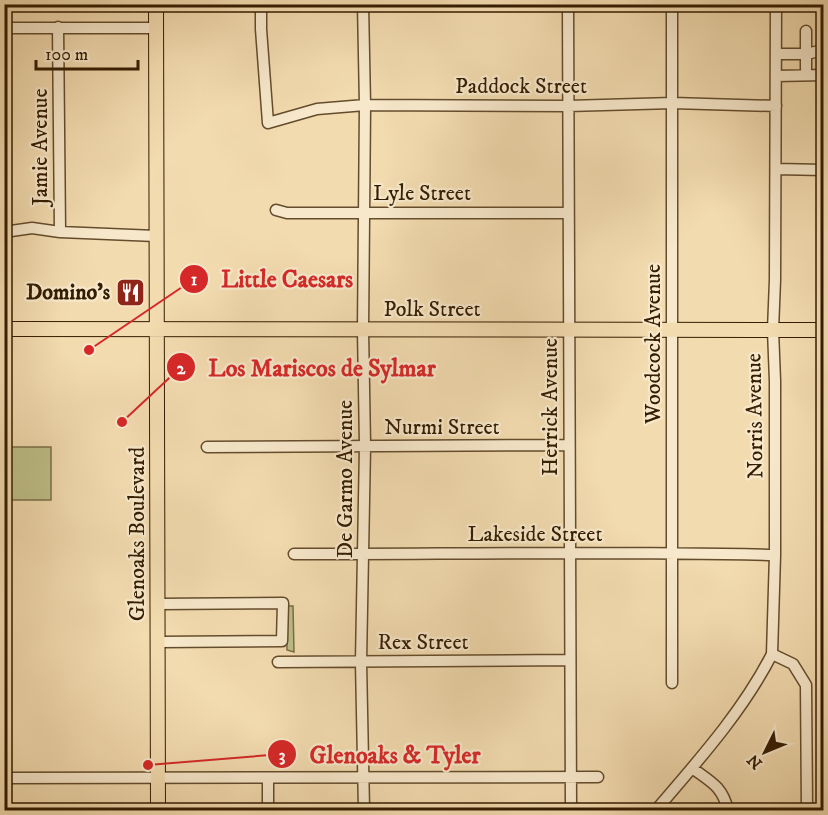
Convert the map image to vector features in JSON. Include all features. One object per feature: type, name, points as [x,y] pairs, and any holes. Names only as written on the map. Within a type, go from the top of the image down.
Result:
[{"type":"main road","name":"Glenoaks Boulevard","points":[[156,4],[158,810]]},
{"type":"main road","name":"Polk Street","points":[[4,329],[824,330]]},
{"type":"street","name":"Paddock Street","points":[[261,4],[268,123],[317,109],[365,105],[568,106],[673,103],[776,106]]},
{"type":"street","name":"De Garmo Avenue","points":[[363,4],[365,446],[361,662],[364,810]]},
{"type":"street","name":"Herrick Avenue","points":[[568,4],[571,810]]},
{"type":"street","name":"Woodcock Avenue","points":[[672,4],[672,683]]},
{"type":"street","name":"Norris Avenue","points":[[772,654],[776,555],[773,330],[776,4]]},
{"type":"street","name":"Jamie Avenue","points":[[58,27],[60,232]]},
{"type":"street","points":[[4,28],[156,28]]},
{"type":"street","points":[[806,31],[806,69]]},
{"type":"street","points":[[776,54],[806,54],[824,50]]},
{"type":"street","points":[[776,76],[824,75]]},
{"type":"street","points":[[776,169],[824,170]]},
{"type":"street","name":"Lyle Street","points":[[276,210],[287,213],[568,213]]},
{"type":"street","points":[[4,232],[32,228],[60,232],[156,236]]},
{"type":"street","name":"Nurmi Street","points":[[207,447],[568,445]]},
{"type":"street","name":"Lakeside Street","points":[[294,554],[673,552],[776,555]]},
{"type":"street","points":[[158,604],[284,603],[282,641],[159,642]]},
{"type":"street","points":[[656,810],[692,768],[757,683],[772,654],[793,664],[806,686],[807,810]]},
{"type":"street","name":"Rex Street","points":[[278,662],[569,660]]},
{"type":"street","points":[[692,768],[711,782],[724,796],[728,810]]},
{"type":"street","points":[[4,778],[598,777]]},
{"type":"street","points":[[267,778],[268,810]]},
{"type":"green space","points":[[4,447],[51,447],[51,500],[5,500]]},
{"type":"green space","points":[[286,606],[293,606],[294,652],[287,650]]},
{"type":"place","name":"Domino's","points":[[131,292]]},
{"type":"place","name":"Little Caesars","points":[[89,350]]},
{"type":"place","name":"Los Mariscos de Sylmar","points":[[122,422]]},
{"type":"place","name":"Glenoaks & Tyler","points":[[148,765]]}]
